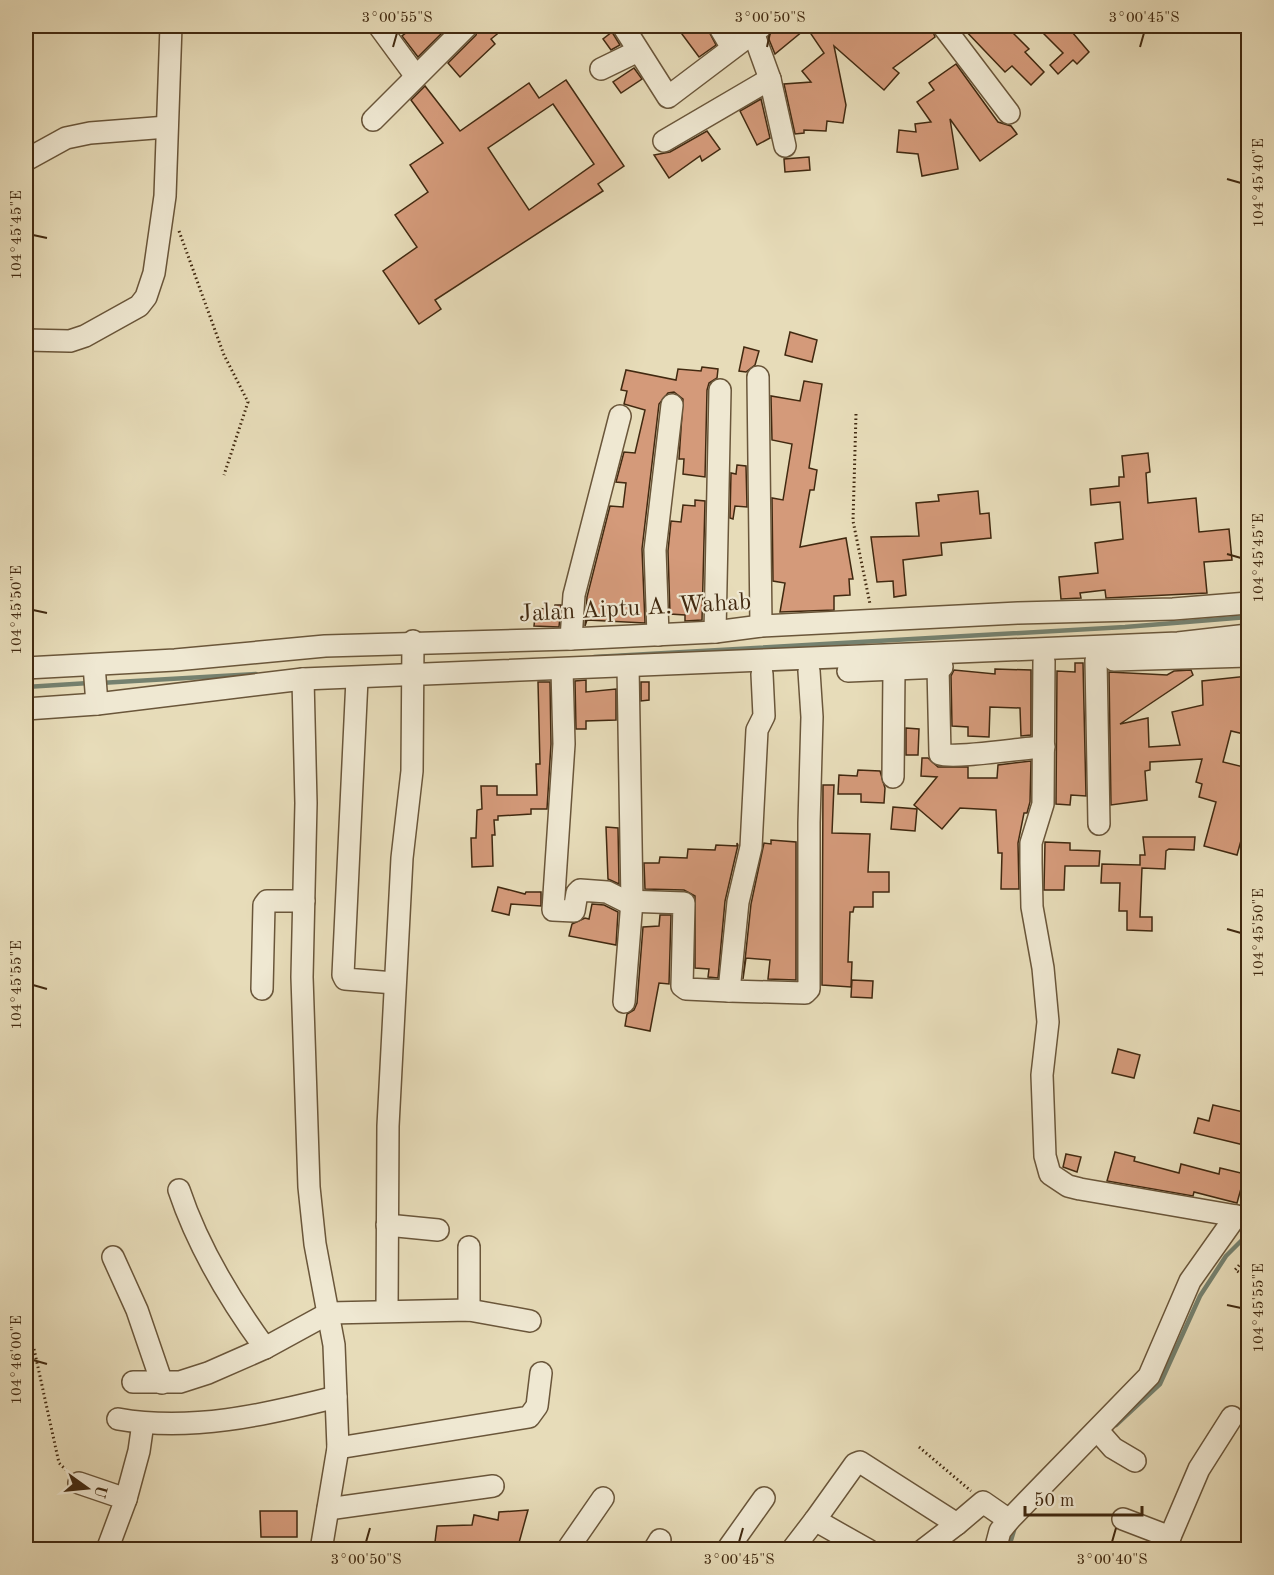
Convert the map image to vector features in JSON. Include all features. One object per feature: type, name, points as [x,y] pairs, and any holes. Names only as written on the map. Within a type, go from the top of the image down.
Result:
[{"type":"street","points":[[26,340],[70,341],[114,321],[143,302],[154,273],[165,196],[171,26]]},
{"type":"street","points":[[379,26],[415,75]]},
{"type":"street","points":[[373,120],[415,75],[467,26]]},
{"type":"street","points":[[623,26],[668,97],[731,46],[757,29],[785,146]]},
{"type":"street","points":[[719,26],[731,46]]},
{"type":"street","points":[[943,26],[1009,113]]},
{"type":"street","points":[[601,69],[638,51]]},
{"type":"street","points":[[664,141],[770,79]]},
{"type":"street","points":[[26,160],[66,138],[168,127]]},
{"type":"street","points":[[758,377],[761,626]]},
{"type":"street","points":[[715,632],[720,390]]},
{"type":"street","points":[[658,635],[655,550],[672,405]]},
{"type":"street","points":[[571,639],[574,595],[620,416]]},
{"type":"street","name":"Jalan Aiptu A. Wahab","points":[[26,668],[95,667],[325,646],[658,635],[715,632],[761,626],[1213,609],[1248,603]]},
{"type":"street","points":[[1213,609],[1217,642]]},
{"type":"street","points":[[710,663],[713,673],[720,676],[1096,660],[1217,642],[1248,634]]},
{"type":"street","points":[[26,709],[303,679],[357,679],[414,672],[562,669],[1217,642],[1248,656]]},
{"type":"street","points":[[387,1311],[387,1225],[394,983],[402,858],[412,771],[413,644]]},
{"type":"street","points":[[1096,660],[1098,824]]},
{"type":"street","points":[[995,1550],[1000,1531],[1009,1520],[1104,1437],[1149,1377],[1190,1281],[1242,1217],[1080,1189],[1068,1186],[1048,1170],[1045,1156],[1042,1075],[1048,1022],[1047,1000],[1032,907],[1031,863],[1031,843],[1042,811],[1044,661]]},
{"type":"street","points":[[624,1002],[632,901],[628,666]]},
{"type":"street","points":[[95,667],[97,700]]},
{"type":"street","points":[[938,667],[940,754],[963,755],[1044,747]]},
{"type":"street","points":[[562,669],[563,772],[552,907],[555,911],[574,911],[576,895],[580,890],[607,892],[622,900],[684,903],[682,986],[686,989],[805,993],[809,989],[809,823],[812,717],[809,671]]},
{"type":"street","points":[[893,777],[894,670]]},
{"type":"street","points":[[729,991],[738,902],[751,847],[757,730],[765,716],[762,674]]},
{"type":"street","points":[[303,679],[306,803],[302,978],[309,1187],[315,1244],[334,1345],[338,1448],[321,1550]]},
{"type":"street","points":[[357,679],[343,975],[345,979],[394,983]]},
{"type":"street","points":[[262,989],[264,904],[267,901],[304,901]]},
{"type":"street","points":[[179,1190],[191,1225],[210,1263],[265,1348]]},
{"type":"street","points":[[387,1225],[438,1230]]},
{"type":"street","points":[[469,1247],[469,1310]]},
{"type":"street","points":[[113,1257],[137,1310],[162,1383]]},
{"type":"street","points":[[133,1382],[180,1382],[233,1364],[329,1312],[469,1310],[530,1321]]},
{"type":"street","points":[[338,1448],[530,1416],[537,1406],[542,1373]]},
{"type":"street","points":[[118,1419],[177,1426],[273,1412],[336,1397]]},
{"type":"street","points":[[1123,1519],[1168,1543],[1199,1469],[1232,1417]]},
{"type":"street","points":[[107,1550],[126,1499],[139,1451],[143,1423]]},
{"type":"street","points":[[1104,1437],[1135,1461]]},
{"type":"street","points":[[792,1550],[860,1462],[957,1524]]},
{"type":"street","points":[[79,1483],[126,1499]]},
{"type":"street","points":[[328,1509],[493,1486]]},
{"type":"street","points":[[567,1550],[603,1498]]},
{"type":"street","points":[[727,1550],[764,1498]]},
{"type":"street","points":[[923,1550],[983,1502],[1009,1520]]},
{"type":"street","points":[[815,1520],[868,1550]]},
{"type":"path","points":[[178,227],[224,355],[248,402],[224,476]]},
{"type":"path","points":[[856,414],[853,521],[873,621]]},
{"type":"path","points":[[1248,1256],[1235,1270],[1248,1277]]},
{"type":"path","points":[[34,1348],[59,1463],[79,1483]]},
{"type":"path","points":[[919,1447],[983,1502]]},
{"type":"building","points":[[415,26],[449,26],[418,57],[402,36]]},
{"type":"building","points":[[479,26],[507,26],[491,39],[495,44],[460,77],[448,63],[476,35]]},
{"type":"building","points":[[676,26],[706,26],[716,45],[699,57]]},
{"type":"building","points":[[775,26],[809,26],[775,54],[768,37]]},
{"type":"building","points":[[811,26],[931,26],[935,37],[893,68],[899,73],[884,90],[834,46],[846,105],[843,123],[827,121],[826,131],[804,130],[804,133],[795,134],[784,84],[811,82],[802,71],[824,53],[811,34],[816,30]]},
{"type":"building","points":[[961,26],[1006,26],[1029,49],[1025,52],[1044,72],[1031,85],[1012,66],[1005,72]]},
{"type":"building","points":[[1036,26],[1067,26],[1089,52],[1077,64],[1073,60],[1058,74],[1050,65],[1063,53]]},
{"type":"building","points":[[612,32],[620,45],[611,50],[603,39]]},
{"type":"building","points":[[956,64],[998,122],[1011,126],[1017,134],[980,161],[950,119],[958,169],[922,176],[918,154],[897,152],[899,130],[916,132],[915,124],[931,122],[917,102],[934,90],[929,83]]},
{"type":"building","points":[[634,68],[642,79],[621,93],[613,82]]},
{"type":"building","points":[[566,80],[624,166],[598,184],[603,191],[435,300],[441,309],[419,324],[383,271],[417,247],[395,215],[428,192],[410,165],[443,143],[411,100],[425,86],[460,131],[529,83],[539,98]],"holes":[[[553,104],[594,164],[529,210],[488,148]]]},
{"type":"building","points":[[761,99],[770,138],[757,145],[740,111]]},
{"type":"building","points":[[707,131],[720,149],[702,161],[700,156],[669,178],[654,155],[670,152]]},
{"type":"building","points":[[809,157],[810,170],[785,172],[784,159]]},
{"type":"building","points":[[790,332],[817,340],[812,362],[785,355]]},
{"type":"building","points":[[744,347],[759,351],[755,365],[746,372],[739,371]]},
{"type":"building","points":[[702,367],[718,369],[717,378],[709,383],[707,390],[705,477],[683,474],[684,459],[679,459],[683,399],[674,392],[668,393],[659,404],[642,549],[645,623],[587,620],[585,626],[587,597],[610,506],[623,507],[626,483],[616,482],[624,452],[635,453],[645,410],[624,404],[627,391],[621,390],[626,370],[676,380],[678,369],[701,371]]},
{"type":"building","points":[[804,381],[822,384],[809,468],[817,470],[814,490],[810,490],[800,547],[846,538],[853,579],[849,579],[850,595],[834,596],[834,610],[780,612],[785,583],[773,581],[772,498],[783,500],[792,444],[772,440],[771,396],[800,401]]},
{"type":"building","points":[[1148,453],[1150,472],[1146,473],[1148,503],[1196,498],[1199,532],[1229,529],[1232,560],[1204,562],[1207,593],[1106,598],[1105,590],[1080,593],[1081,598],[1061,599],[1059,577],[1098,573],[1095,543],[1123,539],[1120,502],[1091,505],[1090,489],[1119,486],[1119,477],[1124,477],[1122,456]]},
{"type":"building","points":[[737,465],[746,466],[747,507],[735,506],[733,519],[730,518],[731,473],[736,474]]},
{"type":"building","points":[[978,491],[980,514],[989,513],[991,538],[941,543],[942,555],[903,560],[906,595],[894,597],[893,581],[877,582],[871,537],[919,536],[916,503],[939,501],[938,495]]},
{"type":"building","points":[[695,500],[705,501],[702,620],[685,621],[685,615],[670,614],[668,551],[671,521],[681,522],[683,505],[695,506]]},
{"type":"building","points":[[555,605],[561,605],[559,627],[534,626],[536,608],[554,610]]},
{"type":"building","points":[[1075,663],[1083,663],[1086,796],[1071,795],[1070,805],[1056,804],[1057,671],[1075,672]]},
{"type":"building","points":[[995,669],[1031,670],[1031,735],[1021,736],[1020,708],[990,707],[989,737],[968,736],[968,727],[952,726],[951,676],[954,670],[995,674]]},
{"type":"building","points":[[1191,670],[1193,675],[1120,724],[1148,718],[1149,747],[1180,745],[1172,712],[1203,705],[1202,681],[1248,676],[1248,735],[1231,731],[1223,762],[1248,768],[1248,827],[1245,826],[1237,855],[1204,846],[1216,802],[1199,797],[1202,784],[1196,782],[1202,759],[1150,762],[1150,770],[1145,771],[1147,800],[1111,805],[1109,672],[1167,675],[1174,671]]},
{"type":"building","points":[[586,680],[586,692],[616,689],[616,720],[586,721],[586,729],[576,729],[575,681]]},
{"type":"building","points":[[538,682],[550,682],[551,744],[547,809],[531,809],[531,814],[498,816],[498,820],[494,820],[495,835],[492,835],[493,866],[472,867],[471,838],[476,838],[477,810],[482,809],[481,786],[497,786],[497,795],[537,795],[536,764],[540,764]]},
{"type":"building","points":[[641,682],[649,682],[649,700],[641,701]]},
{"type":"building","points":[[906,728],[919,729],[918,755],[906,755]]},
{"type":"building","points":[[922,758],[928,758],[938,767],[968,767],[968,778],[997,778],[998,765],[1031,761],[1030,802],[1027,813],[1024,813],[1018,843],[1019,889],[1001,889],[1002,853],[998,853],[996,810],[960,808],[942,829],[914,805],[937,777],[921,776]]},
{"type":"building","points":[[858,770],[880,771],[885,788],[884,803],[861,802],[861,794],[838,794],[839,775],[857,776]]},
{"type":"building","points":[[823,785],[834,785],[832,833],[870,834],[868,872],[889,872],[889,892],[873,892],[873,907],[854,907],[853,912],[850,912],[848,962],[852,962],[851,987],[822,985]]},
{"type":"building","points":[[893,807],[917,809],[915,831],[891,829]]},
{"type":"building","points":[[606,827],[618,828],[619,884],[608,879]]},
{"type":"building","points":[[1143,837],[1195,837],[1194,850],[1169,849],[1166,851],[1165,869],[1142,868],[1140,917],[1152,917],[1152,931],[1127,930],[1127,911],[1119,911],[1120,883],[1101,883],[1102,864],[1140,865],[1140,855],[1145,855]]},
{"type":"building","points":[[771,840],[796,842],[796,980],[768,979],[770,960],[746,958],[743,979],[751,904],[764,843],[771,844]]},
{"type":"building","points":[[1045,842],[1070,843],[1070,850],[1100,851],[1099,866],[1065,866],[1064,890],[1044,890]]},
{"type":"building","points":[[737,843],[738,845],[725,901],[718,978],[708,977],[709,969],[695,968],[695,896],[684,890],[645,889],[644,863],[659,863],[660,857],[687,858],[688,849],[715,850],[716,845],[737,846]]},
{"type":"building","points":[[498,887],[525,894],[526,892],[541,892],[541,906],[511,904],[509,915],[492,911]]},
{"type":"building","points":[[592,904],[604,905],[618,912],[616,945],[569,936],[572,924],[585,918],[589,919]]},
{"type":"building","points":[[660,915],[671,915],[669,984],[659,983],[650,1031],[625,1026],[627,1014],[634,1010],[637,1003],[643,927],[659,926]]},
{"type":"building","points":[[852,980],[873,981],[872,998],[851,997]]},
{"type":"building","points":[[1118,1049],[1140,1055],[1134,1078],[1112,1073]]},
{"type":"building","points":[[1213,1105],[1248,1113],[1248,1146],[1194,1133],[1198,1118],[1209,1121]]},
{"type":"building","points":[[1115,1152],[1135,1157],[1134,1161],[1179,1173],[1181,1164],[1219,1174],[1220,1168],[1245,1174],[1237,1203],[1194,1192],[1193,1196],[1107,1181]]},
{"type":"building","points":[[1066,1154],[1081,1157],[1077,1172],[1063,1167]]},
{"type":"building","points":[[528,1510],[517,1550],[434,1550],[437,1526],[472,1525],[474,1515],[498,1520],[499,1512]]},
{"type":"building","points":[[260,1511],[297,1511],[297,1537],[261,1537]]},
{"type":"waterway","points":[[594,657],[1125,627],[1248,617]]},
{"type":"waterway","points":[[100,683],[256,674]]},
{"type":"waterway","points":[[26,687],[89,683]]},
{"type":"waterway","points":[[1116,1425],[1160,1384],[1200,1296],[1226,1256],[1248,1234]]},
{"type":"waterway","points":[[1008,1550],[1015,1527]]}]
